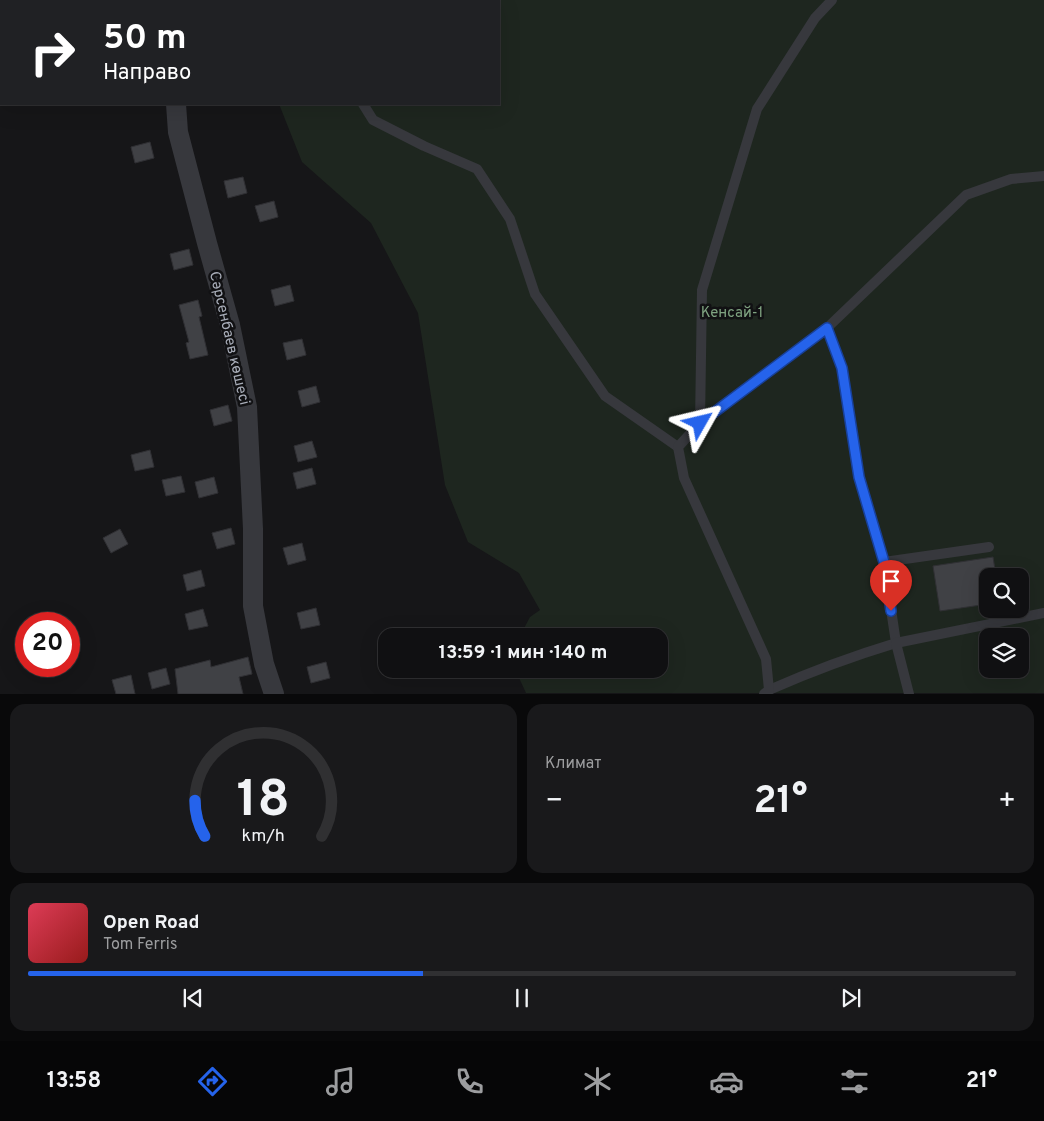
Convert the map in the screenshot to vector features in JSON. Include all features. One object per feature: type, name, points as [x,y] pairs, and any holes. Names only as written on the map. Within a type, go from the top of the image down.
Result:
[{"type":"street","name":"Сәрсенбаев көшесі","points":[[176,105],[178,132],[230,325],[247,407],[253,529],[253,606],[264,664],[274,694]]},
{"type":"lane","points":[[700,423],[702,290],[757,109],[815,18],[832,0]]},
{"type":"lane","points":[[364,105],[373,120],[424,146],[477,168],[510,219],[535,294],[605,396],[678,447],[684,478],[766,659],[767,692],[794,679],[854,656],[896,643],[1044,613]]},
{"type":"lane","points":[[678,447],[700,423],[827,328],[966,195],[1011,179],[1044,176]]},
{"type":"lane","points":[[827,328],[842,368],[859,477],[884,562],[896,643],[910,694]]},
{"type":"lane","points":[[884,562],[989,547]]},
{"type":"green space","name":"Кенсай-1","points":[[500,0],[1044,0],[1044,693],[526,693],[519,678],[668,678],[668,628],[524,628],[530,617],[540,610],[519,573],[468,542],[445,485],[418,313],[371,223],[302,162],[279,105],[500,105]]},
{"type":"building","points":[[150,142],[154,158],[135,163],[131,147]]},
{"type":"building","points":[[243,177],[247,193],[228,198],[224,181]]},
{"type":"building","points":[[274,201],[278,217],[260,222],[255,206]]},
{"type":"building","points":[[189,249],[193,265],[174,270],[170,254]]},
{"type":"building","points":[[290,285],[294,301],[275,306],[271,290]]},
{"type":"building","points":[[198,300],[202,316],[199,317],[208,355],[190,359],[186,343],[189,342],[179,305]]},
{"type":"building","points":[[302,339],[306,355],[287,360],[283,343]]},
{"type":"building","points":[[316,386],[320,402],[302,407],[298,391]]},
{"type":"building","points":[[228,405],[232,421],[214,426],[210,410]]},
{"type":"building","points":[[312,441],[317,457],[298,462],[294,446]]},
{"type":"building","points":[[150,450],[154,467],[135,471],[131,455]]},
{"type":"building","points":[[312,468],[316,484],[297,489],[293,473]]},
{"type":"building","points":[[181,476],[185,492],[166,496],[162,480]]},
{"type":"building","points":[[214,477],[218,493],[199,498],[195,482]]},
{"type":"building","points":[[231,528],[235,544],[217,549],[212,533]]},
{"type":"building","points":[[120,529],[128,544],[111,553],[103,538]]},
{"type":"building","points":[[302,543],[306,560],[288,565],[283,548]]},
{"type":"building","points":[[993,557],[995,568],[979,568],[979,605],[940,611],[933,566]]},
{"type":"building","points":[[201,570],[205,586],[187,591],[183,575]]},
{"type":"building","points":[[316,608],[320,625],[301,629],[297,613]]},
{"type":"building","points":[[203,609],[208,626],[189,630],[185,614]]},
{"type":"building","points":[[248,657],[252,674],[239,677],[243,694],[178,694],[175,669],[210,660],[211,667]]},
{"type":"building","points":[[326,662],[330,678],[311,683],[307,667]]},
{"type":"building","points":[[166,668],[170,684],[152,689],[148,673]]},
{"type":"building","points":[[131,675],[135,694],[116,694],[112,680]]},
{"type":"route","points":[[700,423],[827,328],[842,368],[859,477],[884,562],[891,611]]}]
